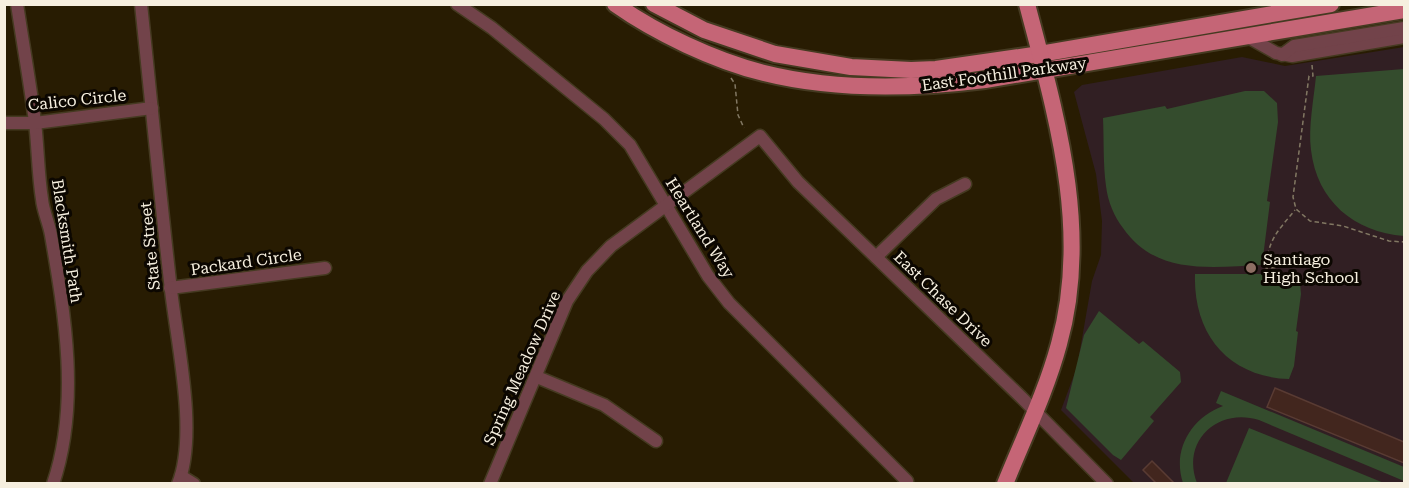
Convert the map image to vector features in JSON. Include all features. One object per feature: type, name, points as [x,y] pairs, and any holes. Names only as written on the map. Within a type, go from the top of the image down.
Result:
[{"type":"main road","name":"East Foothill Parkway","points":[[615,4],[659,30],[726,60],[763,73],[824,83],[874,87],[941,86],[1042,62],[1331,4]]},
{"type":"main road","name":"East Foothill Parkway","points":[[654,4],[704,30],[739,44],[775,54],[851,68],[911,70],[1042,62],[1248,37],[1404,10]]},
{"type":"main road","points":[[1005,483],[1036,412],[1060,343],[1073,255],[1068,184],[1027,4]]},
{"type":"street","name":"Blacksmith Path","points":[[16,4],[35,123],[42,201],[50,231],[59,285],[69,377],[66,421],[58,468],[53,483]]},
{"type":"street","name":"State Street","points":[[141,4],[170,288],[184,398],[185,456],[179,479]]},
{"type":"street","name":"Heartland Way","points":[[457,4],[492,28],[604,119],[630,145],[708,276],[729,303],[906,482]]},
{"type":"street","points":[[1282,55],[1294,46],[1404,28]]},
{"type":"street","points":[[1248,37],[1282,55],[1299,55],[1404,37]]},
{"type":"street","name":"Calico Circle","points":[[4,123],[35,123],[152,108]]},
{"type":"street","name":"Spring Meadow Drive","points":[[490,483],[537,377],[567,301],[587,271],[611,246],[760,136]]},
{"type":"street","name":"East Chase Drive","points":[[760,136],[798,182],[1107,483]]},
{"type":"street","points":[[876,257],[936,199],[965,184]]},
{"type":"street","name":"Packard Circle","points":[[170,288],[326,268]]},
{"type":"street","points":[[537,377],[604,405],[656,441]]},
{"type":"street","points":[[179,479],[194,483]]},
{"type":"path","points":[[1312,60],[1314,76],[1309,76],[1293,197],[1296,209],[1310,221],[1343,226],[1381,239],[1404,242]]},
{"type":"path","points":[[729,75],[735,84],[738,115],[744,128]]},
{"type":"path","points":[[1283,267],[1266,268],[1267,255],[1271,239],[1296,209]]},
{"type":"shaded area","name":"Santiago High School","points":[[1404,47],[1404,483],[1134,483],[1061,410],[1077,367],[1092,281],[1101,255],[1102,221],[1096,174],[1074,92],[1082,85],[1242,57],[1285,66]]},
{"type":"green space","points":[[1404,69],[1404,236],[1369,228],[1341,211],[1330,199],[1315,168],[1310,132],[1316,76]]},
{"type":"green space","points":[[1245,91],[1264,91],[1277,103],[1278,122],[1267,201],[1270,202],[1262,265],[1205,267],[1168,261],[1152,254],[1136,243],[1123,228],[1110,203],[1105,178],[1103,118],[1165,106],[1167,109]]},
{"type":"green space","points":[[1195,274],[1290,274],[1300,283],[1301,294],[1296,331],[1298,332],[1294,366],[1289,379],[1248,370],[1232,361],[1218,348],[1200,315]]},
{"type":"green space","points":[[1099,311],[1139,344],[1143,341],[1180,372],[1181,382],[1150,417],[1154,421],[1121,460],[1113,455],[1066,408],[1084,335]]},
{"type":"green space","points":[[1221,391],[1404,467],[1404,481],[1259,420],[1244,417],[1217,423],[1206,431],[1194,454],[1193,468],[1197,483],[1183,483],[1180,471],[1182,447],[1193,427],[1202,418],[1223,406],[1216,403]]},
{"type":"green space","points":[[1249,428],[1384,483],[1226,483]]},
{"type":"building","points":[[1275,388],[1404,442],[1404,463],[1267,407]]},
{"type":"building","points":[[1152,461],[1174,483],[1156,483],[1143,470]]},
{"type":"place","name":"Santiago High School","points":[[1251,268]]}]
